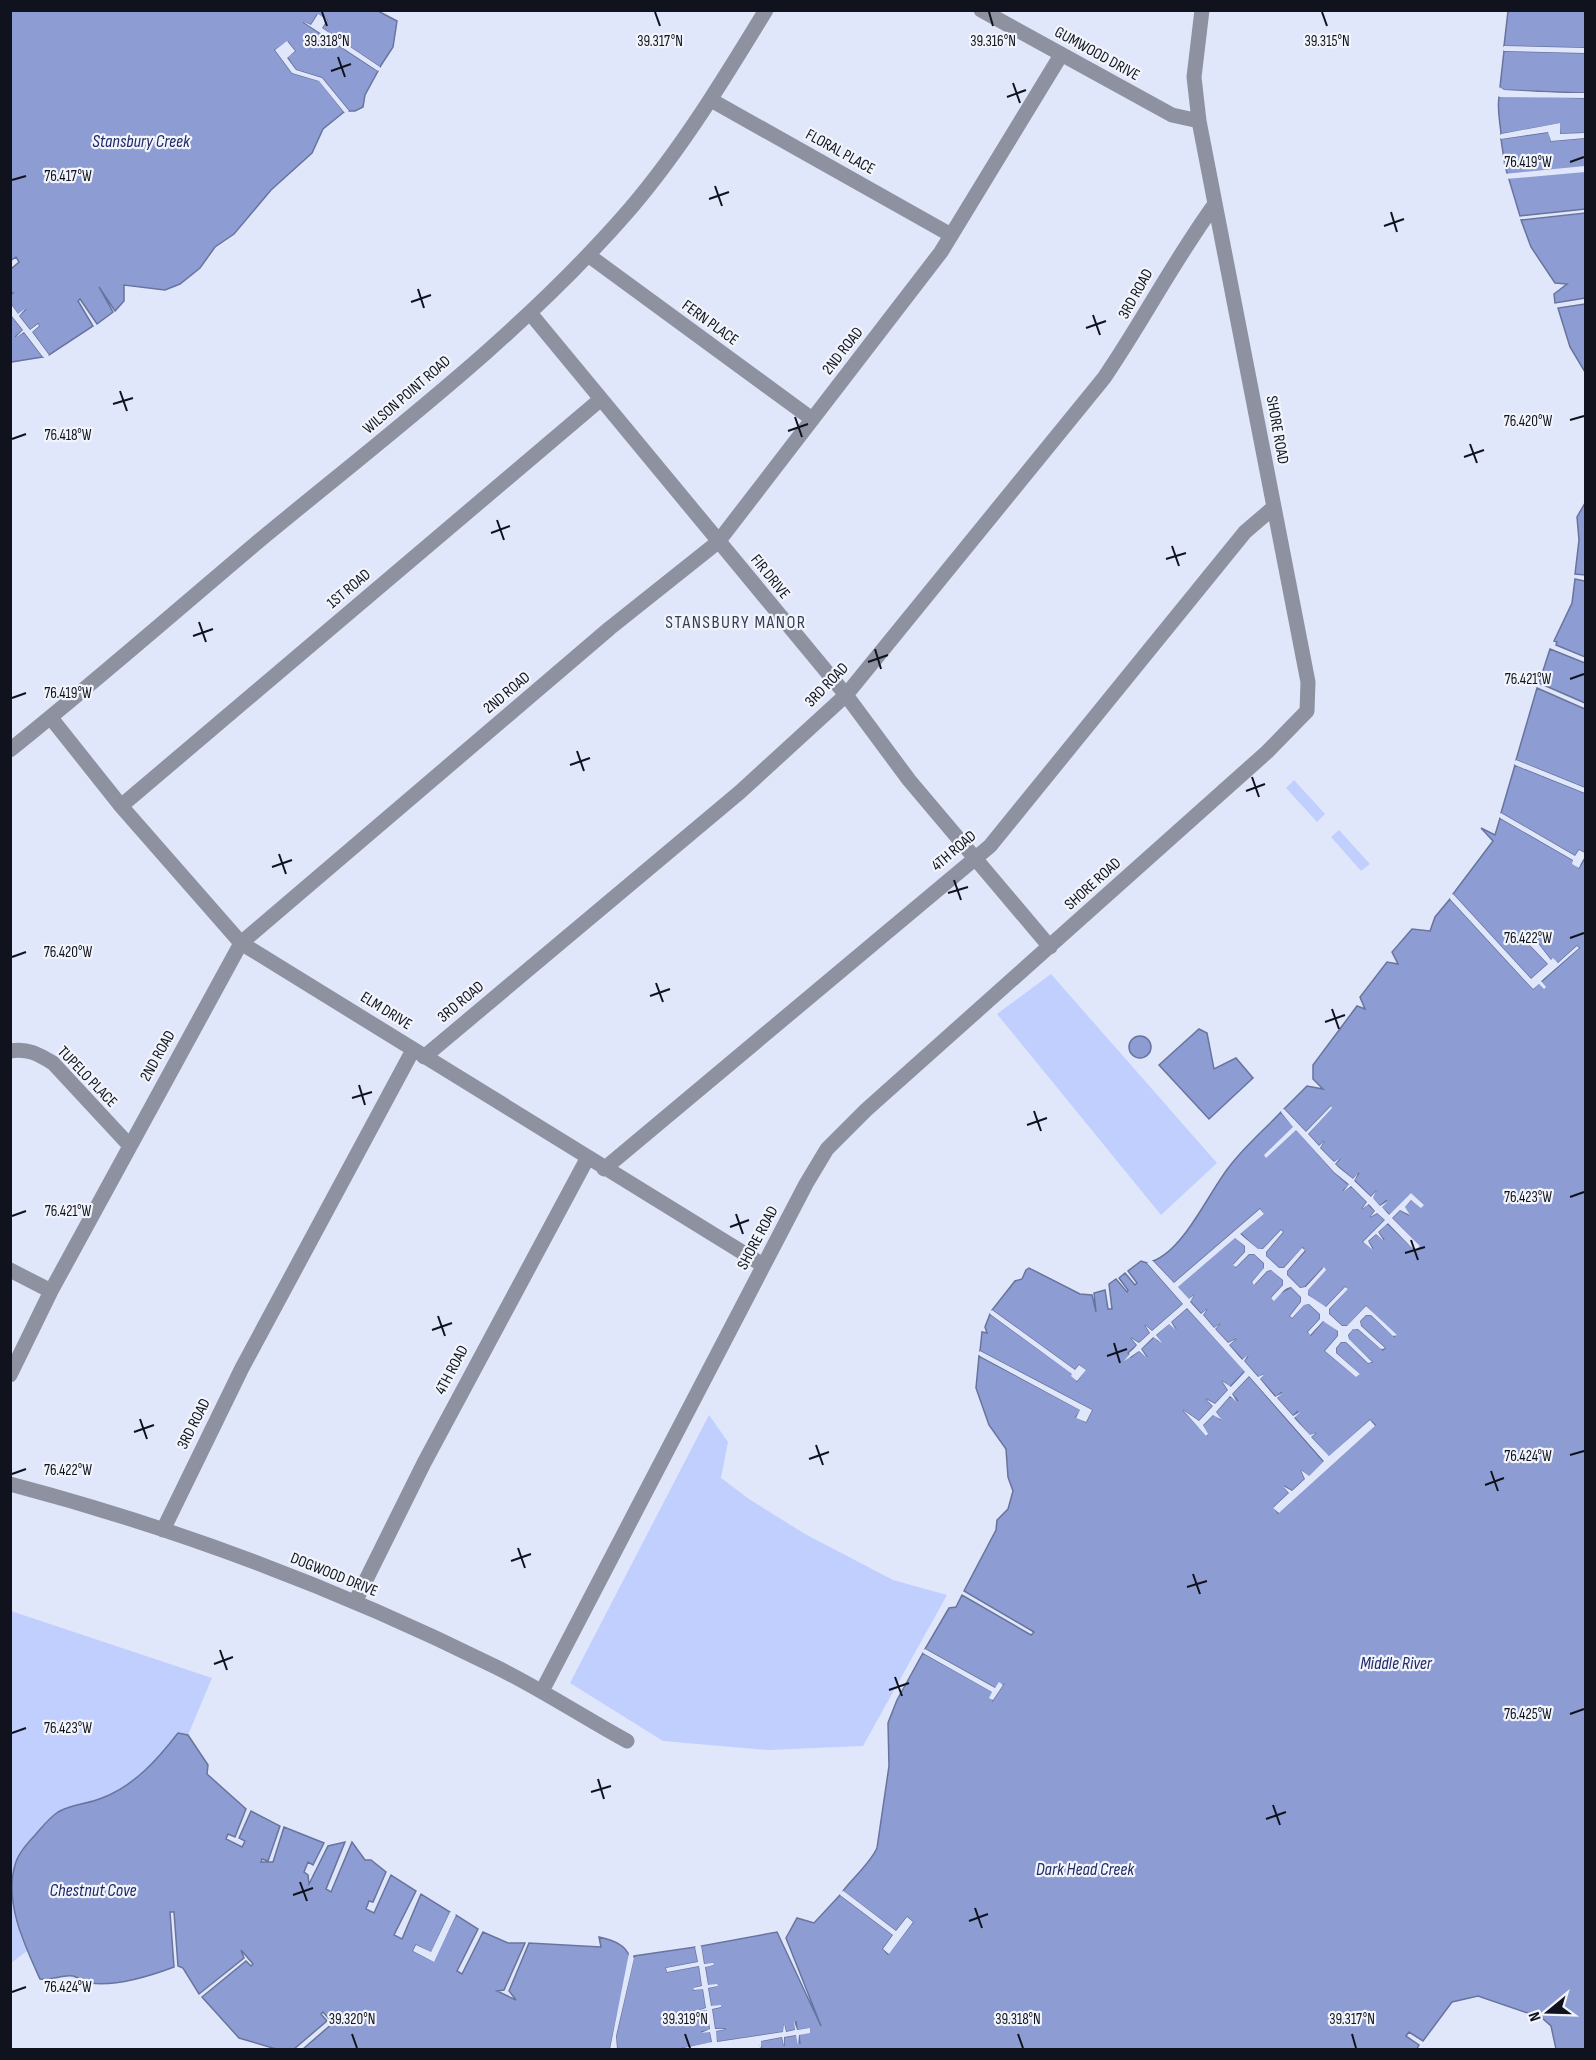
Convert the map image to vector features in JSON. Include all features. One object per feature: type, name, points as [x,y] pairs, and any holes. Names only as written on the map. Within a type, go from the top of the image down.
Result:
[{"type":"street","name":"WILSON POINT ROAD","points":[[10,750],[381,442],[530,313],[588,255],[647,188],[711,100],[766,10]]},
{"type":"street","name":"GUMWOOD DRIVE","points":[[981,10],[1172,115],[1199,121]]},
{"type":"street","name":"SHORE ROAD","points":[[542,1691],[717,1359],[763,1265],[827,1149],[846,1128],[1289,731],[1307,711],[1308,682],[1199,121],[1194,77],[1202,10]]},
{"type":"street","name":"2ND ROAD","points":[[10,1375],[51,1291],[241,943],[610,628],[718,542],[901,307],[951,235],[1061,55]]},
{"type":"street","name":"FLORAL PLACE","points":[[711,100],[951,235]]},
{"type":"street","name":"3RD ROAD","points":[[163,1530],[242,1368],[418,1053],[740,792],[846,695],[1104,378],[1140,325],[1169,271],[1215,204]]},
{"type":"street","name":"FERN PLACE","points":[[588,255],[812,419]]},
{"type":"street","name":"FIR DRIVE","points":[[530,313],[846,695],[909,780],[1050,947]]},
{"type":"street","name":"1ST ROAD","points":[[121,806],[601,399]]},
{"type":"street","name":"4TH ROAD","points":[[604,1169],[990,846],[1245,532],[1273,508]]},
{"type":"street","name":"ELM DRIVE","points":[[51,718],[121,806],[241,943],[586,1159],[763,1265]]},
{"type":"street","name":"TUPELO PLACE","points":[[10,1051],[23,1049],[38,1053],[53,1063],[130,1146]]},
{"type":"street","name":"4TH ROAD","points":[[355,1602],[424,1463],[586,1159]]},
{"type":"street","points":[[10,1270],[51,1291]]},
{"type":"street","name":"DOGWOOD DRIVE","points":[[10,1484],[163,1530],[355,1602],[542,1691],[627,1741]]},
{"type":"shaded area","points":[[1294,780],[1325,814],[1317,822],[1286,788]]},
{"type":"shaded area","points":[[1339,830],[1370,864],[1361,871],[1331,837]]},
{"type":"shaded area","points":[[1051,974],[1217,1163],[1161,1215],[997,1014]]},
{"type":"shaded area","points":[[709,1415],[728,1442],[721,1478],[749,1499],[805,1534],[893,1580],[947,1595],[863,1746],[768,1750],[663,1741],[570,1683]]},
{"type":"shaded area","points":[[11,1611],[212,1678],[188,1735],[178,1733],[158,1759],[134,1780],[102,1799],[59,1812],[25,1847],[15,1865],[13,1893],[21,1937],[27,1951],[11,1963]]},
{"type":"water","name":"Stansbury Creek","points":[[376,10],[397,21],[393,47],[380,67],[322,28],[327,20],[317,15],[311,25],[303,22],[378,71],[365,95],[363,107],[349,111],[322,78],[296,70],[287,57],[295,51],[288,42],[275,50],[292,73],[320,81],[344,112],[323,129],[312,153],[271,190],[234,234],[215,247],[200,268],[180,284],[165,290],[124,285],[124,301],[115,311],[99,287],[113,312],[97,324],[80,299],[78,301],[93,326],[49,355],[32,332],[39,326],[38,324],[30,330],[19,316],[26,309],[18,315],[11,304],[13,293],[11,293],[11,269],[19,262],[16,257],[10,261],[11,11]]},
{"type":"water","points":[[1508,11],[1585,11],[1585,48],[1504,46]]},
{"type":"water","points":[[1504,51],[1585,53],[1585,93],[1504,90],[1500,87]]},
{"type":"water","points":[[1504,95],[1585,98],[1585,133],[1560,134],[1559,124],[1501,134],[1498,102],[1499,97]]},
{"type":"water","points":[[1549,132],[1551,141],[1585,138],[1585,209],[1520,216],[1505,166],[1501,139]]},
{"type":"water","points":[[1585,213],[1585,298],[1555,303],[1554,294],[1567,284],[1555,283],[1531,247],[1521,220]]},
{"type":"water","points":[[1586,304],[1585,372],[1570,347],[1558,308]]},
{"type":"water","points":[[11,315],[23,330],[15,337],[24,332],[43,357],[11,362]]},
{"type":"water","points":[[1585,503],[1585,575],[1575,574],[1579,540],[1577,517]]},
{"type":"water","points":[[1575,579],[1585,581],[1585,657],[1556,645],[1557,642],[1554,641],[1572,603]]},
{"type":"water","points":[[1550,649],[1585,663],[1585,703],[1539,683]]},
{"type":"water","points":[[1537,688],[1585,709],[1585,788],[1516,760]]},
{"type":"water","points":[[1515,765],[1585,793],[1585,853],[1579,850],[1575,856],[1501,813]]},
{"type":"water","name":"Middle River","points":[[1500,818],[1573,860],[1579,868],[1585,858],[1585,2049],[1556,2049],[1551,2026],[1542,2018],[1478,1996],[1452,2002],[1423,2041],[1409,2032],[1406,2036],[1419,2045],[1417,2049],[761,2049],[760,2041],[782,2037],[784,2046],[784,2037],[797,2035],[800,2044],[799,2035],[810,2029],[797,2030],[796,2021],[795,2030],[786,2032],[784,2024],[784,2032],[717,2042],[715,2031],[726,2029],[715,2029],[712,2009],[721,2007],[711,2007],[708,1988],[717,1986],[708,1986],[705,1966],[714,1965],[704,1964],[701,1946],[777,1932],[821,2026],[786,1938],[797,1918],[814,1923],[840,1895],[893,1935],[883,1949],[888,1954],[913,1922],[907,1917],[896,1931],[843,1891],[877,1848],[889,1766],[888,1723],[897,1700],[923,1653],[993,1692],[993,1700],[1003,1685],[995,1688],[925,1649],[949,1608],[956,1607],[962,1595],[1031,1635],[1034,1632],[964,1591],[996,1530],[997,1520],[1008,1509],[1013,1491],[1008,1477],[1006,1449],[989,1425],[976,1388],[979,1356],[1081,1410],[1076,1417],[1086,1422],[1092,1410],[980,1351],[982,1332],[987,1333],[985,1327],[990,1314],[1073,1374],[1077,1381],[1085,1370],[1079,1365],[1075,1370],[992,1310],[1015,1281],[1022,1279],[1026,1270],[1029,1268],[1080,1294],[1092,1295],[1096,1312],[1094,1293],[1105,1290],[1108,1309],[1112,1309],[1109,1284],[1116,1279],[1127,1292],[1128,1290],[1119,1278],[1125,1273],[1135,1285],[1137,1283],[1128,1271],[1141,1261],[1147,1263],[1183,1304],[1152,1331],[1145,1325],[1150,1333],[1139,1343],[1131,1338],[1137,1345],[1128,1353],[1131,1357],[1139,1351],[1147,1357],[1141,1349],[1154,1337],[1159,1341],[1156,1335],[1169,1323],[1176,1329],[1171,1322],[1187,1308],[1245,1371],[1230,1387],[1222,1381],[1228,1390],[1215,1404],[1206,1399],[1213,1406],[1199,1421],[1183,1410],[1207,1436],[1203,1425],[1214,1414],[1221,1420],[1216,1412],[1230,1396],[1238,1401],[1232,1394],[1249,1376],[1324,1462],[1309,1477],[1301,1470],[1305,1479],[1292,1491],[1284,1486],[1289,1493],[1274,1507],[1278,1513],[1375,1425],[1370,1420],[1329,1457],[1311,1437],[1316,1433],[1310,1436],[1294,1417],[1298,1411],[1293,1416],[1277,1398],[1282,1392],[1276,1397],[1260,1379],[1264,1374],[1259,1378],[1244,1361],[1248,1356],[1243,1360],[1229,1345],[1236,1339],[1228,1343],[1215,1329],[1220,1324],[1214,1328],[1203,1315],[1207,1309],[1201,1314],[1190,1301],[1194,1295],[1189,1300],[1177,1287],[1235,1237],[1245,1246],[1245,1252],[1234,1264],[1236,1267],[1249,1254],[1254,1254],[1264,1263],[1264,1269],[1252,1282],[1255,1284],[1267,1271],[1272,1270],[1283,1280],[1283,1285],[1271,1298],[1291,1287],[1301,1297],[1301,1302],[1290,1316],[1292,1318],[1304,1304],[1309,1304],[1320,1314],[1320,1319],[1308,1332],[1311,1335],[1323,1321],[1327,1321],[1338,1331],[1338,1336],[1325,1351],[1356,1376],[1359,1374],[1336,1353],[1336,1348],[1341,1342],[1346,1342],[1368,1363],[1372,1362],[1349,1340],[1348,1335],[1353,1328],[1358,1329],[1383,1350],[1385,1348],[1361,1326],[1360,1321],[1366,1315],[1371,1315],[1395,1337],[1366,1306],[1348,1326],[1342,1326],[1329,1314],[1329,1309],[1347,1289],[1345,1287],[1326,1307],[1322,1307],[1308,1295],[1307,1290],[1323,1268],[1305,1287],[1300,1288],[1287,1275],[1287,1271],[1305,1251],[1303,1248],[1284,1268],[1279,1268],[1266,1256],[1266,1252],[1283,1232],[1281,1230],[1263,1249],[1258,1250],[1240,1233],[1263,1214],[1260,1209],[1174,1283],[1153,1261],[1175,1245],[1235,1160],[1281,1112],[1334,1172],[1349,1185],[1343,1191],[1351,1186],[1367,1202],[1362,1209],[1368,1204],[1375,1211],[1370,1217],[1377,1213],[1385,1220],[1363,1242],[1373,1249],[1368,1241],[1376,1234],[1384,1240],[1378,1232],[1387,1223],[1415,1250],[1419,1246],[1392,1218],[1400,1210],[1409,1215],[1404,1207],[1411,1200],[1423,1205],[1411,1194],[1390,1215],[1381,1207],[1387,1200],[1380,1206],[1372,1198],[1376,1191],[1371,1197],[1354,1180],[1359,1173],[1353,1179],[1335,1164],[1340,1159],[1334,1162],[1320,1148],[1324,1141],[1319,1146],[1308,1134],[1331,1106],[1306,1132],[1284,1109],[1307,1086],[1323,1089],[1313,1079],[1313,1065],[1357,1006],[1365,1009],[1360,997],[1387,962],[1398,964],[1392,952],[1412,929],[1430,931],[1435,917],[1450,899],[1533,989],[1539,983],[1544,988],[1541,982],[1579,948],[1577,946],[1558,963],[1551,960],[1533,937],[1528,943],[1548,964],[1531,979],[1453,894],[1493,841],[1481,828],[1495,835]]},
{"type":"water","points":[[1199,1029],[1207,1033],[1214,1069],[1236,1058],[1253,1078],[1209,1119],[1159,1065]]},
{"type":"water","points":[[1136,1036],[1144,1036],[1151,1043],[1151,1051],[1144,1058],[1136,1058],[1129,1051],[1129,1043]]},
{"type":"water","name":"Chestnut Cove","points":[[178,1733],[188,1735],[208,1765],[207,1774],[246,1809],[235,1837],[228,1834],[226,1839],[242,1847],[245,1841],[239,1838],[251,1811],[280,1826],[268,1861],[262,1859],[261,1862],[273,1862],[284,1827],[324,1843],[313,1865],[308,1862],[304,1872],[308,1875],[309,1884],[328,1846],[345,1842],[326,1889],[331,1892],[352,1842],[365,1860],[371,1860],[386,1872],[373,1902],[369,1901],[366,1909],[374,1913],[391,1875],[416,1891],[394,1935],[402,1939],[421,1894],[450,1912],[431,1953],[416,1945],[413,1951],[433,1961],[456,1915],[478,1929],[457,1971],[462,1974],[483,1932],[508,1943],[525,1943],[504,1990],[497,1991],[516,2000],[509,1991],[529,1943],[601,1947],[599,1937],[622,1946],[630,1958],[610,2049],[303,2049],[341,2016],[337,2011],[329,2019],[323,2012],[321,2014],[327,2021],[294,2049],[276,2049],[239,2038],[202,1997],[246,1961],[251,1966],[253,1964],[241,1950],[244,1958],[199,1994],[183,1968],[178,1966],[174,1912],[170,1912],[174,1967],[144,1977],[100,1984],[85,1982],[69,1976],[40,1979],[14,1909],[12,1879],[18,1856],[55,1814],[69,1807],[102,1798],[125,1786],[154,1762]]},
{"type":"water","points":[[695,1947],[698,1962],[666,1968],[667,1972],[699,1966],[702,1986],[694,1990],[703,1988],[706,2008],[698,2011],[707,2009],[710,2030],[701,2032],[710,2031],[712,2043],[679,2049],[617,2049],[616,2036],[634,1956]]},
{"type":"pier","points":[[318,14],[327,20],[322,28],[380,67],[378,71],[302,21],[311,25]]},
{"type":"pier","points":[[287,41],[295,51],[287,58],[296,70],[322,78],[349,111],[344,112],[319,81],[292,73],[275,50]]},
{"type":"pier","points":[[1504,46],[1585,48],[1585,53],[1504,51]]},
{"type":"pier","points":[[1500,87],[1504,90],[1585,93],[1585,98],[1499,97],[1502,92]]},
{"type":"pier","points":[[1560,123],[1560,134],[1585,133],[1585,138],[1551,141],[1548,132],[1501,139],[1501,134]]},
{"type":"pier","points":[[1585,166],[1585,172],[1506,179],[1504,174]]},
{"type":"pier","points":[[11,304],[18,314],[26,308],[19,316],[30,330],[38,324],[39,326],[32,332],[49,355],[43,357],[24,332],[15,338],[23,330],[11,315]]},
{"type":"pier","points":[[1516,760],[1585,788],[1585,793],[1515,765]]},
{"type":"pier","points":[[1501,813],[1575,856],[1579,850],[1585,853],[1579,868],[1572,864],[1573,860],[1500,818]]},
{"type":"pier","points":[[1453,894],[1531,979],[1548,964],[1527,942],[1533,937],[1551,960],[1553,958],[1558,963],[1577,946],[1579,948],[1541,981],[1546,987],[1544,989],[1539,984],[1533,989],[1450,899]]},
{"type":"pier","points":[[1331,1106],[1332,1108],[1308,1134],[1319,1146],[1324,1141],[1320,1148],[1334,1162],[1340,1158],[1335,1164],[1353,1179],[1358,1173],[1354,1181],[1371,1197],[1376,1191],[1373,1198],[1380,1206],[1388,1201],[1382,1207],[1389,1215],[1411,1193],[1424,1205],[1421,1208],[1411,1200],[1405,1207],[1410,1215],[1400,1210],[1392,1218],[1420,1246],[1415,1251],[1388,1223],[1378,1232],[1384,1241],[1376,1234],[1368,1241],[1373,1250],[1363,1242],[1385,1220],[1377,1213],[1370,1217],[1375,1211],[1369,1204],[1362,1209],[1367,1202],[1351,1186],[1343,1192],[1349,1184],[1334,1172],[1296,1130],[1266,1158],[1264,1155],[1293,1127],[1281,1112],[1284,1109],[1306,1132]]},
{"type":"pier","points":[[1260,1209],[1264,1214],[1240,1234],[1258,1249],[1263,1249],[1281,1230],[1283,1232],[1266,1252],[1266,1256],[1279,1268],[1284,1268],[1302,1248],[1305,1250],[1287,1271],[1287,1275],[1300,1288],[1306,1287],[1324,1267],[1326,1270],[1308,1290],[1308,1295],[1326,1307],[1345,1287],[1348,1289],[1329,1309],[1329,1314],[1342,1326],[1347,1326],[1366,1306],[1397,1335],[1393,1336],[1371,1315],[1366,1315],[1360,1321],[1361,1326],[1385,1348],[1381,1349],[1358,1329],[1353,1329],[1348,1335],[1349,1339],[1372,1362],[1368,1363],[1346,1342],[1341,1342],[1336,1348],[1336,1353],[1360,1374],[1356,1377],[1325,1351],[1338,1336],[1338,1331],[1323,1321],[1310,1335],[1308,1332],[1320,1319],[1320,1314],[1309,1304],[1304,1305],[1292,1318],[1290,1316],[1301,1302],[1301,1297],[1291,1287],[1286,1288],[1274,1301],[1271,1298],[1283,1285],[1283,1280],[1271,1270],[1267,1271],[1254,1285],[1252,1282],[1264,1268],[1264,1263],[1254,1254],[1249,1254],[1236,1267],[1233,1265],[1245,1252],[1245,1246],[1235,1238],[1178,1287],[1189,1299],[1194,1295],[1190,1302],[1201,1314],[1207,1309],[1203,1315],[1214,1328],[1220,1324],[1215,1329],[1228,1343],[1236,1339],[1229,1345],[1242,1360],[1248,1355],[1244,1361],[1258,1377],[1265,1374],[1260,1379],[1275,1397],[1283,1393],[1277,1398],[1293,1416],[1300,1412],[1294,1418],[1310,1435],[1316,1433],[1311,1437],[1329,1456],[1370,1420],[1375,1426],[1279,1513],[1273,1508],[1289,1493],[1283,1486],[1292,1491],[1305,1479],[1301,1470],[1309,1476],[1324,1461],[1249,1376],[1232,1394],[1237,1402],[1230,1396],[1216,1412],[1222,1420],[1213,1415],[1203,1425],[1208,1434],[1206,1436],[1183,1410],[1199,1421],[1213,1406],[1206,1399],[1215,1404],[1228,1390],[1222,1381],[1231,1387],[1245,1372],[1187,1308],[1171,1322],[1176,1330],[1169,1324],[1156,1335],[1162,1343],[1153,1337],[1141,1349],[1147,1358],[1139,1351],[1124,1361],[1137,1345],[1131,1338],[1139,1343],[1150,1333],[1145,1325],[1152,1331],[1183,1304],[1147,1263],[1153,1261],[1174,1283]]},
{"type":"pier","points":[[992,1310],[1075,1370],[1079,1365],[1086,1370],[1077,1381],[1071,1376],[1072,1374],[990,1314]]},
{"type":"pier","points":[[980,1351],[1092,1410],[1086,1422],[1076,1418],[1080,1410],[980,1356]]},
{"type":"pier","points":[[925,1649],[995,1688],[999,1682],[1003,1685],[993,1700],[989,1698],[992,1692],[923,1653]]},
{"type":"pier","points":[[841,1889],[896,1931],[907,1917],[913,1922],[889,1954],[883,1949],[893,1935],[840,1895],[843,1891]]},
{"type":"pier","points":[[450,1912],[456,1915],[434,1962],[413,1951],[416,1945],[431,1952]]},
{"type":"pier","points":[[701,1945],[704,1964],[713,1963],[714,1965],[705,1967],[708,1985],[717,1984],[718,1986],[708,1988],[711,2006],[721,2005],[721,2007],[712,2009],[715,2029],[726,2029],[716,2031],[717,2042],[783,2032],[784,2023],[786,2032],[795,2030],[794,2021],[797,2030],[810,2028],[810,2033],[799,2035],[798,2045],[796,2035],[784,2037],[784,2046],[782,2037],[761,2041],[761,2049],[758,2041],[737,2044],[737,2049],[735,2045],[714,2049],[679,2049],[712,2042],[710,2032],[701,2033],[710,2029],[707,2010],[697,2011],[706,2008],[703,1989],[694,1990],[693,1988],[702,1986],[699,1966],[667,1972],[666,1968],[698,1962],[695,1947],[699,1948]]},
{"type":"pier","points":[[629,1953],[634,1958],[616,2036],[617,2049],[614,2050],[614,2046],[613,2050],[610,2049]]},
{"type":"district","name":"STANSBURY MANOR","points":[[736,622]]},
{"type":"water label","name":"Dark Head Creek","points":[[1085,1869]]}]
